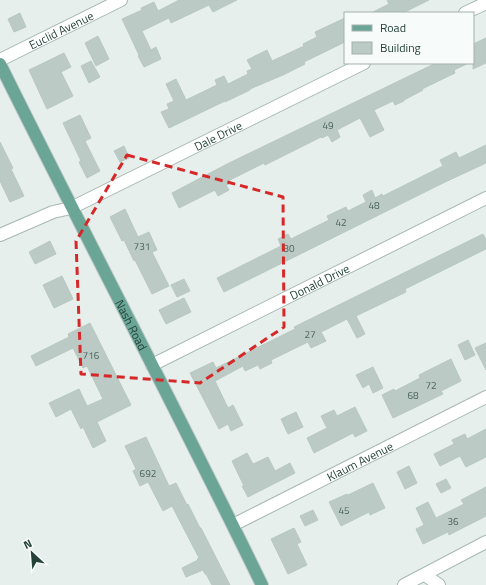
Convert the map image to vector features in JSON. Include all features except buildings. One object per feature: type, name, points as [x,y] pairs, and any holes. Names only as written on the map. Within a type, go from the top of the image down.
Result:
[{"type":"main road","name":"Nash Road","points":[[0,64],[71,208],[152,365],[262,585]]},
{"type":"street","name":"Euclid Avenue","points":[[0,60],[121,0]]},
{"type":"street","points":[[467,12],[486,3]]},
{"type":"street","name":"Dale Drive","points":[[0,235],[53,212],[71,208],[362,64]]},
{"type":"street","name":"Donald Drive","points":[[152,365],[486,198]]},
{"type":"street","name":"Klaum Avenue","points":[[233,525],[486,397]]},
{"type":"street","points":[[404,585],[486,542]]},
{"type":"street","points":[[425,575],[439,585]]},
{"type":"highlighted area","points":[[127,155],[283,197],[284,327],[200,383],[81,374],[76,241]]}]
